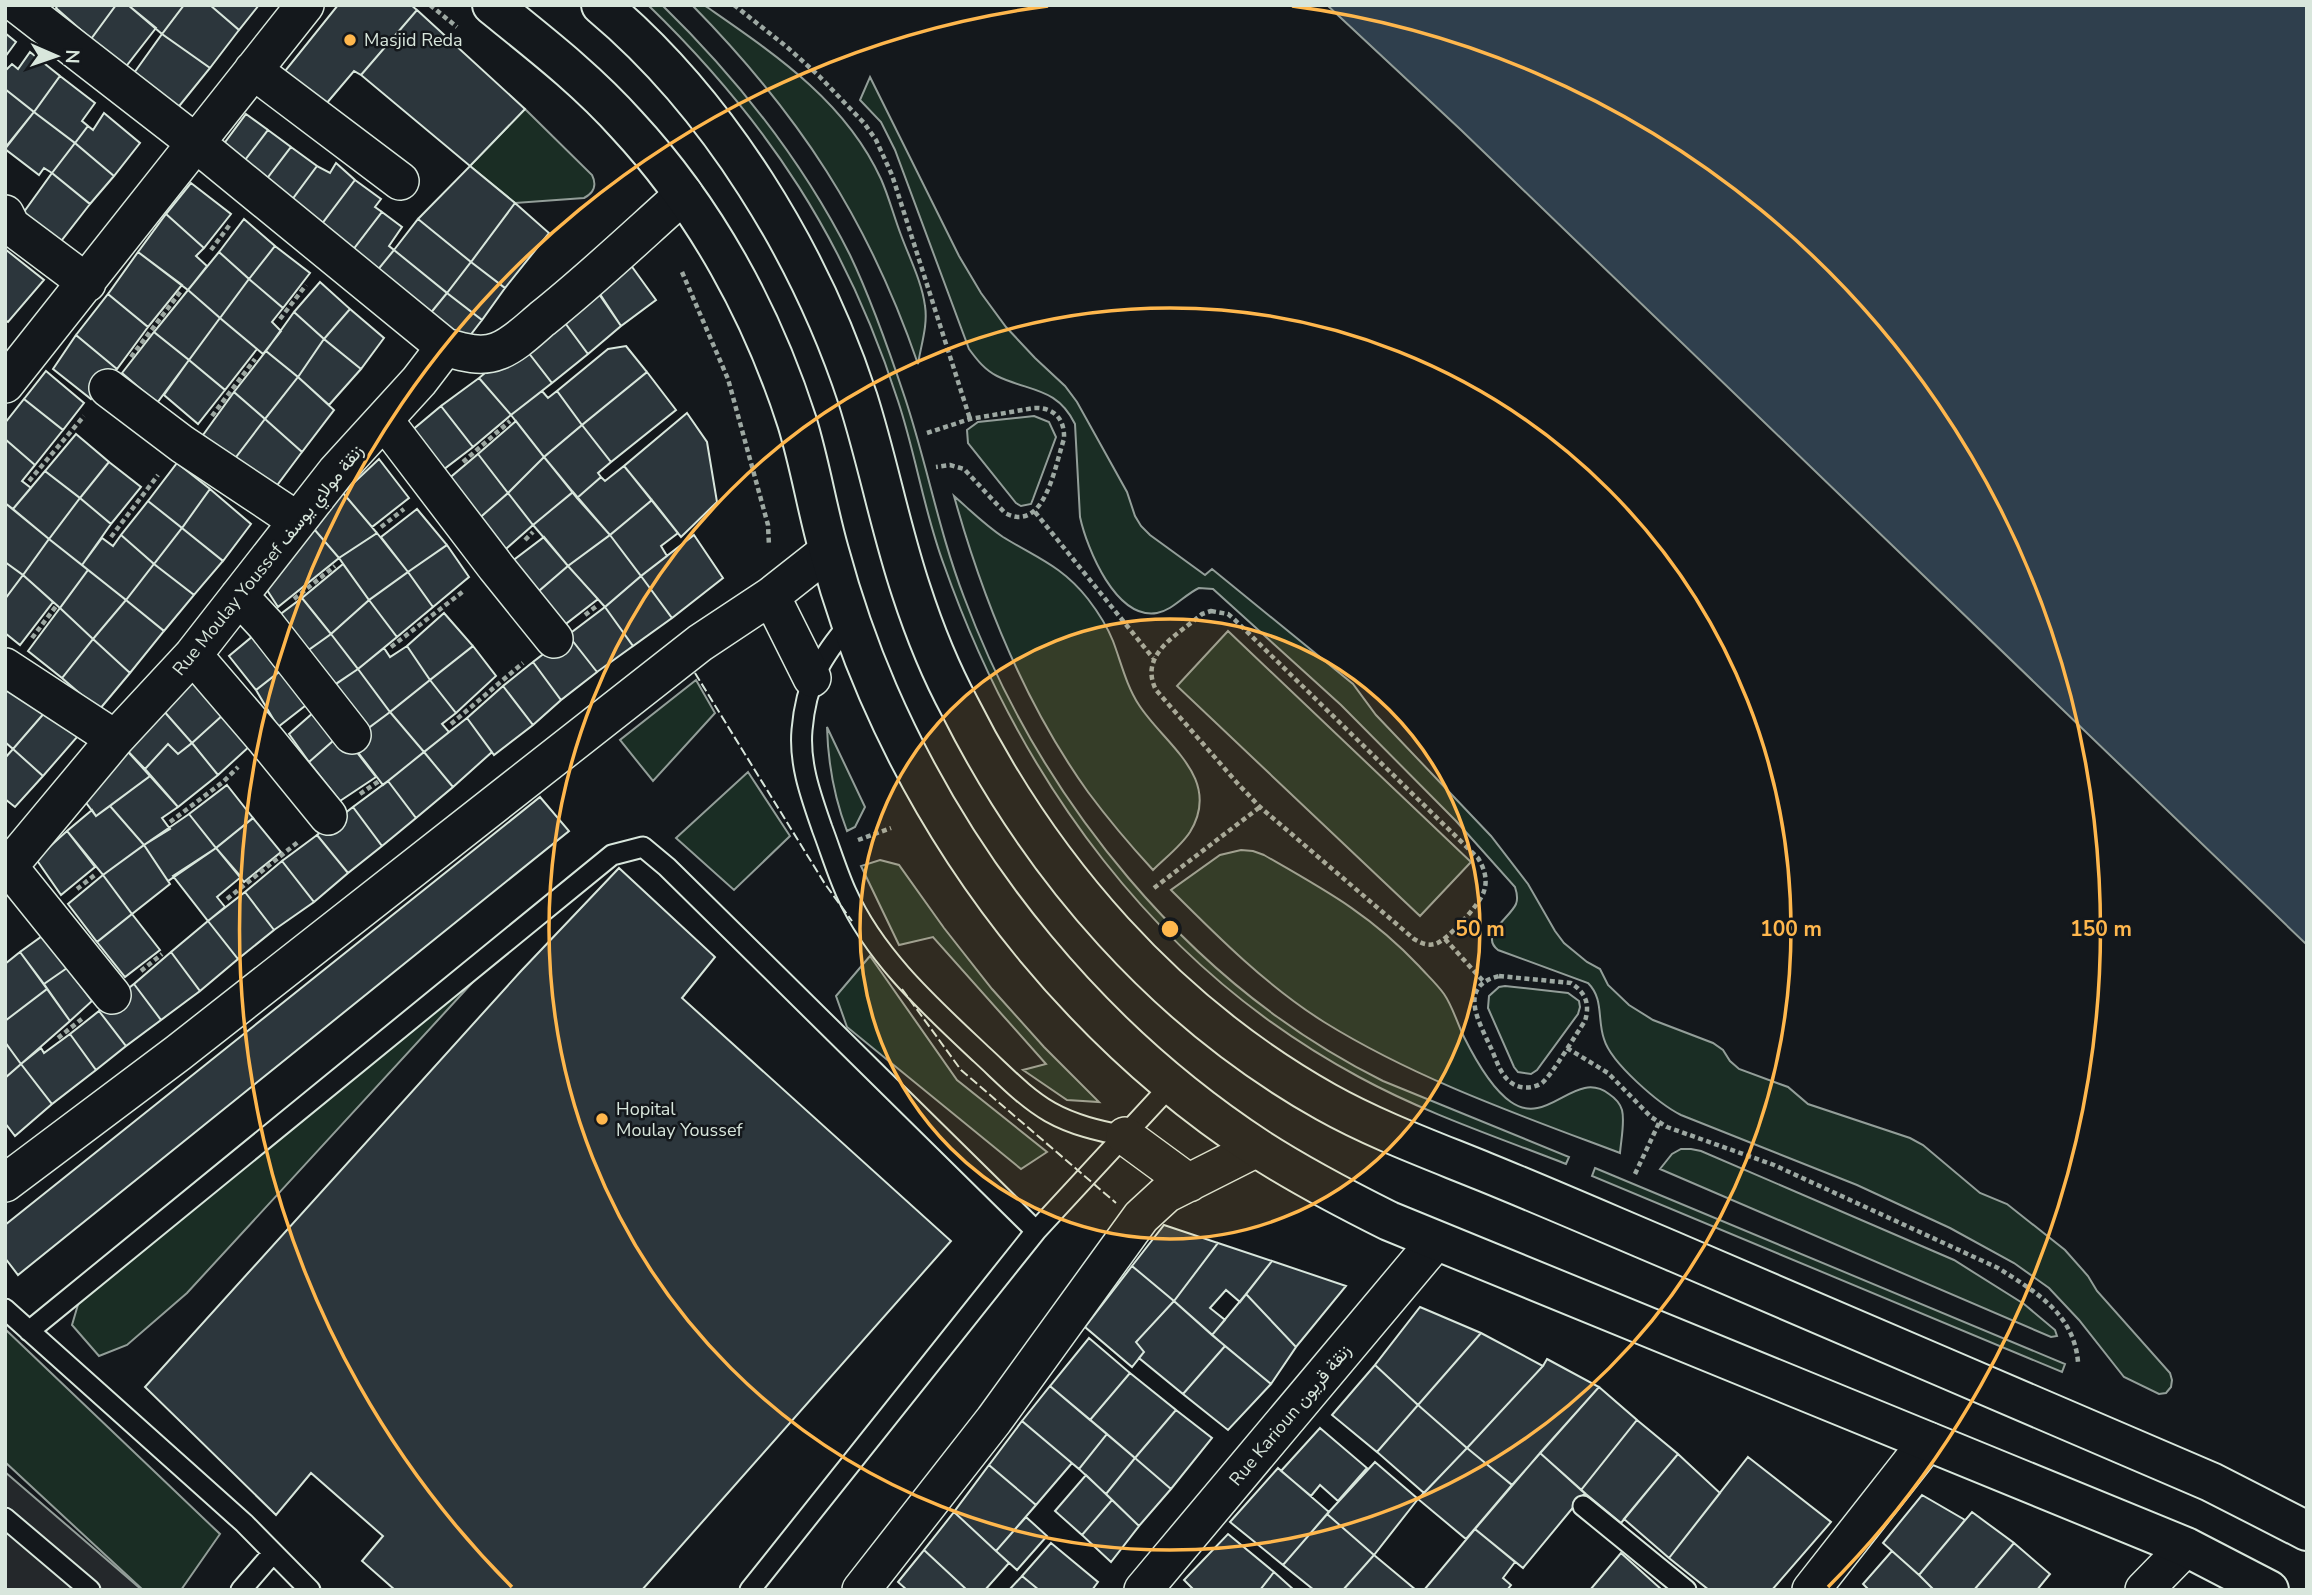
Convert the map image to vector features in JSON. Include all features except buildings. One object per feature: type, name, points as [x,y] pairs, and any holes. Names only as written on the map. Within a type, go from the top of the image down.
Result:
[{"type":"main road","points":[[492,5],[595,92],[627,124],[684,194],[719,248],[744,294],[776,364],[798,425],[828,551],[851,622],[878,691],[910,759],[946,823],[1020,929],[1073,991],[1121,1039],[1172,1084],[1257,1148],[1344,1199],[1436,1241],[2186,1548],[2269,1590]]},
{"type":"main road","points":[[601,5],[624,25],[696,103],[758,189],[814,289],[838,344],[858,401],[909,586],[930,645],[985,757],[1053,860],[1134,954],[1178,998],[1226,1037],[1277,1073],[1329,1104],[1385,1132],[1562,1204],[2211,1482],[2307,1531]]},
{"type":"street","points":[[18,5],[197,144],[445,347],[484,355],[499,351],[554,309],[684,194]]},
{"type":"street","points":[[5,384],[305,5]]},
{"type":"street","points":[[253,71],[400,181]]},
{"type":"street","points":[[5,214],[11,226],[87,283]]},
{"type":"street","name":"Rue Moulay Youssef زنقة مولاي يوسف","points":[[7,869],[115,739],[193,655],[250,608],[296,520],[419,381],[445,347]]},
{"type":"street","points":[[108,388],[185,446],[296,520]]},
{"type":"street","points":[[384,420],[554,639]]},
{"type":"street","points":[[5,1182],[177,1053],[700,643],[771,596],[828,551]]},
{"type":"street","points":[[771,596],[811,678]]},
{"type":"street","points":[[250,608],[352,735]]},
{"type":"street","points":[[193,655],[328,816]]},
{"type":"street","points":[[5,667],[115,739]]},
{"type":"street","points":[[7,869],[112,995]]},
{"type":"street","points":[[1125,1136],[1189,1183]]},
{"type":"street","points":[[861,1590],[995,1420],[1141,1217],[1166,1194],[1257,1148]]},
{"type":"street","name":"Rue Karioun زنقة قريون","points":[[1143,1590],[1436,1241]]},
{"type":"street","points":[[1811,1590],[1928,1441]]},
{"type":"street","points":[[2144,1590],[2186,1548]]},
{"type":"lane","points":[[851,622],[831,646],[811,678],[802,731],[802,761],[807,781],[846,893],[869,933],[898,971],[929,1005],[1028,1097],[1050,1112],[1074,1123],[1125,1136]]},
{"type":"lane","points":[[29,1331],[612,855],[643,847],[667,867],[1036,1231]]},
{"type":"lane","points":[[750,1590],[1036,1231],[1172,1084]]},
{"type":"lane","points":[[5,1309],[244,1523],[310,1590]]},
{"type":"lane","points":[[1583,1506],[1686,1590]]},
{"type":"lane","points":[[5,1518],[90,1590]]},
{"type":"lane","points":[[242,1590],[273,1553]]},
{"type":"path","points":[[734,5],[820,76],[864,123],[876,140],[892,175],[970,419]]},
{"type":"path","points":[[29,481],[108,388],[181,291]]},
{"type":"path","points":[[111,537],[255,359]]},
{"type":"path","points":[[927,433],[970,419],[1044,407],[1054,412],[1064,429],[1064,439],[1043,501],[1035,512],[1028,516],[1005,513],[964,470],[950,465],[936,467]]},
{"type":"path","points":[[434,486],[510,421]]},
{"type":"path","points":[[1035,512],[1153,658]]},
{"type":"path","points":[[250,608],[286,605],[335,566]]},
{"type":"path","points":[[391,648],[496,567]]},
{"type":"path","points":[[1220,611],[1235,620],[1478,858],[1484,868],[1484,891],[1478,901],[1445,939],[1429,945],[1414,939],[1238,785],[1156,690],[1151,680],[1153,658],[1202,614],[1220,611]]},
{"type":"path","points":[[170,822],[223,782],[266,740]]},
{"type":"path","points":[[1154,888],[1261,807]]},
{"type":"path","points":[[227,899],[328,816]]},
{"type":"path","points":[[1445,939],[1484,982]]},
{"type":"path","points":[[1499,976],[1571,983],[1581,989],[1587,999],[1588,1010],[1585,1021],[1567,1048],[1543,1082],[1532,1087],[1519,1087],[1507,1080],[1475,1014],[1474,997],[1484,982],[1499,976]]},
{"type":"path","points":[[1567,1048],[1608,1073],[1659,1123],[1774,1165],[1998,1268],[2031,1290],[2060,1315],[2074,1336],[2078,1362]]},
{"type":"path","points":[[1635,1174],[1659,1123]]},
{"type":"green space","points":[[648,5],[662,5],[742,91],[811,187],[850,255],[873,308],[913,423],[955,572],[996,672],[1034,744],[1078,813],[1128,878],[1185,938],[1246,993],[1312,1041],[1383,1081],[1569,1157],[1566,1164],[1409,1102],[1359,1077],[1286,1033],[1219,981],[1159,924],[1104,861],[1055,793],[1012,720],[975,644],[937,545],[904,421],[878,343],[828,236],[799,187],[731,93]]},
{"type":"green space","points":[[692,5],[704,5],[805,80],[848,125],[866,151],[884,186],[923,297],[926,320],[918,364],[877,262],[826,171],[765,87]]},
{"type":"green space","points":[[870,77],[959,256],[981,293],[1006,327],[1065,386],[1077,402],[1127,492],[1141,526],[1205,575],[1212,569],[1353,684],[1376,715],[1491,836],[1528,884],[1564,943],[1600,969],[1608,985],[1629,1005],[1653,1020],[1713,1043],[1723,1050],[1739,1069],[1788,1087],[1808,1104],[1910,1138],[1923,1145],[1980,1193],[2007,1204],[2065,1250],[2088,1276],[2097,1291],[2170,1373],[2171,1387],[2166,1393],[2159,1394],[2124,1377],[2079,1320],[2049,1288],[2014,1263],[1950,1228],[1857,1185],[1681,1115],[1661,1102],[1626,1071],[1608,1049],[1596,996],[1588,983],[1498,950],[1493,944],[1494,933],[1516,904],[1515,887],[1456,821],[1341,705],[1213,589],[1199,588],[1168,609],[1157,613],[1142,612],[1116,594],[1089,546],[1080,517],[1075,424],[1060,403],[1042,392],[993,374],[969,349],[895,150],[881,122],[860,100]]},
{"type":"green space","points":[[525,109],[592,175],[594,185],[587,196],[515,203],[470,166]]},
{"type":"green space","points":[[1034,416],[1049,422],[1056,437],[1031,504],[1021,506],[968,443],[967,430],[978,422]]},
{"type":"green space","points":[[954,496],[1003,537],[1059,570],[1088,599],[1111,635],[1134,697],[1195,778],[1199,795],[1198,813],[1190,832],[1153,870],[1088,792],[1045,723],[1008,650],[978,574]]},
{"type":"green space","points":[[1228,631],[1471,862],[1420,916],[1177,686]]},
{"type":"green space","points":[[696,680],[715,713],[653,781],[620,740]]},
{"type":"green space","points":[[827,727],[865,807],[855,827],[847,831],[832,780]]},
{"type":"green space","points":[[748,772],[790,836],[734,890],[676,838]]},
{"type":"green space","points":[[1241,850],[1264,855],[1327,892],[1365,917],[1401,948],[1444,994],[1478,1063],[1490,1081],[1511,1102],[1524,1108],[1537,1108],[1585,1088],[1597,1088],[1613,1097],[1620,1105],[1623,1115],[1620,1153],[1469,1095],[1395,1061],[1324,1022],[1283,993],[1225,943],[1171,890],[1220,855]]},
{"type":"green space","points":[[880,860],[899,865],[992,989],[1044,1047],[1099,1102],[1067,1100],[1023,1070],[1046,1064],[933,937],[899,945],[861,866]]},
{"type":"green space","points":[[870,956],[957,1080],[1047,1152],[1021,1169],[847,1027],[836,996]]},
{"type":"green space","points":[[483,971],[187,1293],[127,1345],[99,1356],[72,1325],[79,1301]]},
{"type":"green space","points":[[1499,987],[1568,993],[1579,1001],[1578,1014],[1537,1070],[1531,1074],[1518,1072],[1514,1067],[1488,1008],[1489,996]]},
{"type":"green space","points":[[1681,1149],[1701,1151],[1954,1260],[2024,1304],[2055,1330],[2057,1336],[2051,1337],[1660,1169],[1672,1154]]},
{"type":"green space","points":[[1595,1168],[2065,1364],[2062,1372],[1592,1176]]},
{"type":"green space","points":[[5,1329],[220,1534],[181,1590],[143,1590],[5,1462]]},
{"type":"shaded area","points":[[5,1472],[142,1590],[5,1590]]},
{"type":"water","points":[[1327,5],[2307,5],[2307,945],[1461,130]]},
{"type":"fence","points":[[695,673],[825,884],[852,921]]},
{"type":"fence","points":[[902,989],[961,1070],[1116,1203]]},
{"type":"place","name":"Masjid Reda","points":[[350,40]]},
{"type":"place","name":"Hopital Moulay Youssef","points":[[602,1119]]}]
